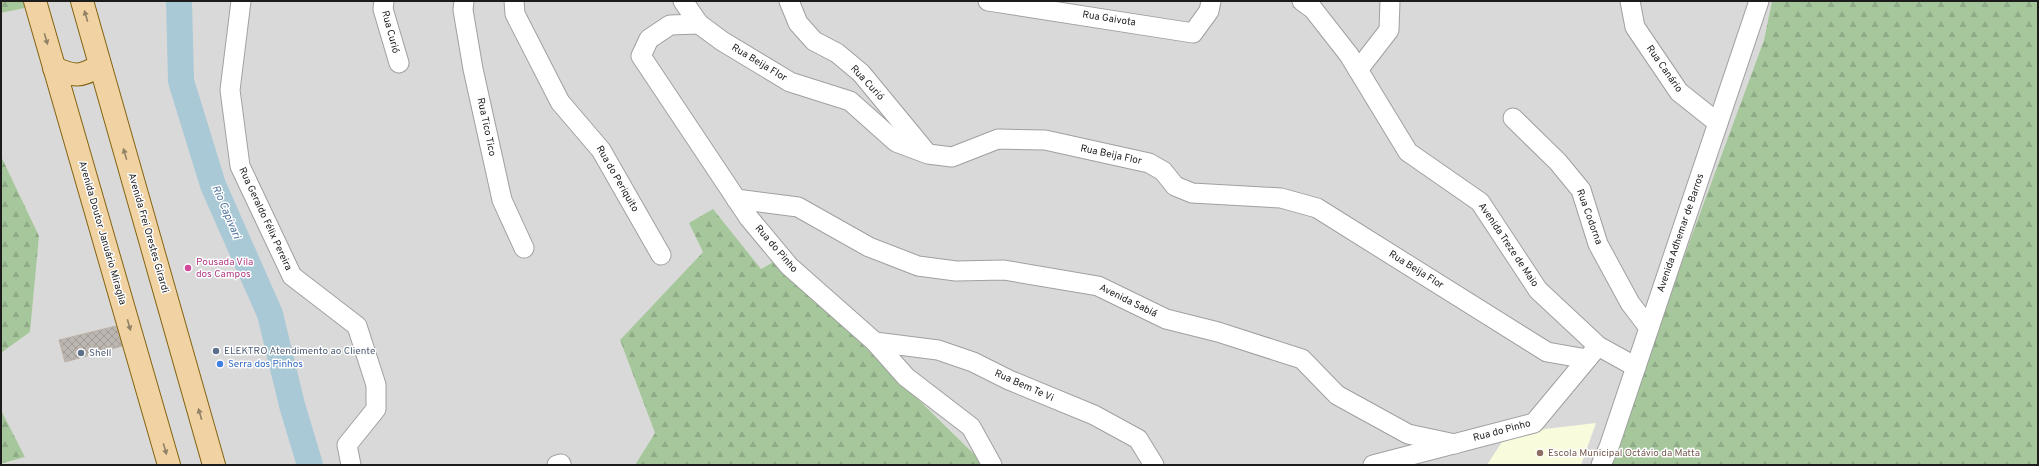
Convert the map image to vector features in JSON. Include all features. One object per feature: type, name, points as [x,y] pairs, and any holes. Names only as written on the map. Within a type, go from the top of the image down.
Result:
[{"type":"main road","name":"Avenida Doutor Januário Miraglia","points":[[35,1],[169,465]]},
{"type":"main road","name":"Avenida Frei Orestes Girardi","points":[[82,1],[214,465]]},
{"type":"main road","points":[[54,68],[66,73],[82,75],[100,66]]},
{"type":"street","name":"Rua Geraldo Félix Pereira","points":[[241,1],[230,90],[240,166],[292,276],[357,326],[376,385],[376,408],[347,445],[351,465]]},
{"type":"street","name":"Rua Curió","points":[[384,1],[383,9],[399,63]]},
{"type":"street","name":"Rua Tico Tico","points":[[464,1],[463,10],[473,69],[502,200],[524,248]]},
{"type":"street","name":"Rua do Periquito","points":[[514,1],[515,14],[560,102],[601,150],[661,255]]},
{"type":"street","name":"Rua Beija Flor","points":[[683,1],[699,24],[722,41],[790,82],[850,101],[896,142],[928,154],[952,157],[998,139],[1045,140],[1149,163],[1163,171],[1175,186],[1192,193],[1281,198],[1317,208],[1547,352],[1592,352]]},
{"type":"street","name":"Rua Curió","points":[[788,1],[798,23],[814,41],[837,53],[861,74],[928,154]]},
{"type":"street","name":"Rua Gaivota","points":[[988,1],[1193,33],[1209,11],[1210,1]]},
{"type":"street","name":"Avenida Treze de Maio","points":[[1302,1],[1313,10],[1349,55],[1408,152],[1480,202],[1538,290],[1592,352],[1636,367]]},
{"type":"street","points":[[1358,70],[1389,30],[1390,1]]},
{"type":"street","name":"Rua Canário","points":[[1630,1],[1635,27],[1679,92],[1718,123]]},
{"type":"street","name":"Avenida Adhemar de Barros","points":[[1601,465],[1609,447],[1759,1]]},
{"type":"street","name":"Rua do Pinho","points":[[699,24],[670,25],[649,39],[641,56],[749,218],[789,266],[875,342],[906,377],[971,427],[992,465]]},
{"type":"street","name":"Rua Codorna","points":[[1513,118],[1558,162],[1581,190],[1598,244],[1630,303],[1649,328]]},
{"type":"street","name":"Avenida Sabiá","points":[[736,199],[798,207],[869,247],[918,266],[956,272],[1004,270],[1098,286],[1166,319],[1218,332],[1302,359],[1337,395],[1408,434],[1455,444]]},
{"type":"street","name":"Rua Bem Te Vi","points":[[875,342],[938,350],[973,362],[1009,380],[1094,415],[1138,438],[1154,465]]},
{"type":"street","name":"Rua do Pinho","points":[[1375,465],[1534,423],[1592,352]]},
{"type":"shaded area","points":[[23,1],[1772,1],[1764,40],[1607,465],[982,465],[976,456],[777,259],[761,269],[703,252],[620,340],[655,433],[635,465],[1,465],[25,457],[1,410],[1,353],[30,332],[39,236],[1,156],[1,13],[25,8]]},
{"type":"shaded area","name":"Escola Municipal Octávio da Matta","points":[[1596,423],[1581,465],[1487,465],[1502,442],[1545,429]]},
{"type":"green space","points":[[1,1],[23,1],[25,8],[1,13]]},
{"type":"green space","points":[[1772,1],[2038,1],[2038,465],[1607,465],[1764,40]]},
{"type":"green space","points":[[1,156],[39,236],[30,332],[1,353]]},
{"type":"green space","points":[[713,209],[761,269],[778,259],[976,456],[982,465],[635,465],[655,433],[620,340],[703,252],[689,223]]},
{"type":"green space","points":[[1,410],[25,457],[1,464]]},
{"type":"building","name":"Shell","points":[[116,326],[122,346],[65,362],[59,340]]},
{"type":"waterway","name":"Rio Capivari","points":[[179,1],[181,81],[213,185],[270,314],[292,405],[310,465]]},
{"type":"place","name":"Pousada Vila dos Campos","points":[[188,268]]},
{"type":"place","name":"ELEKTRO Atendimento ao Cliente","points":[[216,351]]},
{"type":"place","name":"Shell","points":[[81,353]]},
{"type":"place","name":"Serra dos Pinhos","points":[[220,364]]},
{"type":"place","name":"Escola Municipal Octávio da Matta","points":[[1540,453]]}]
